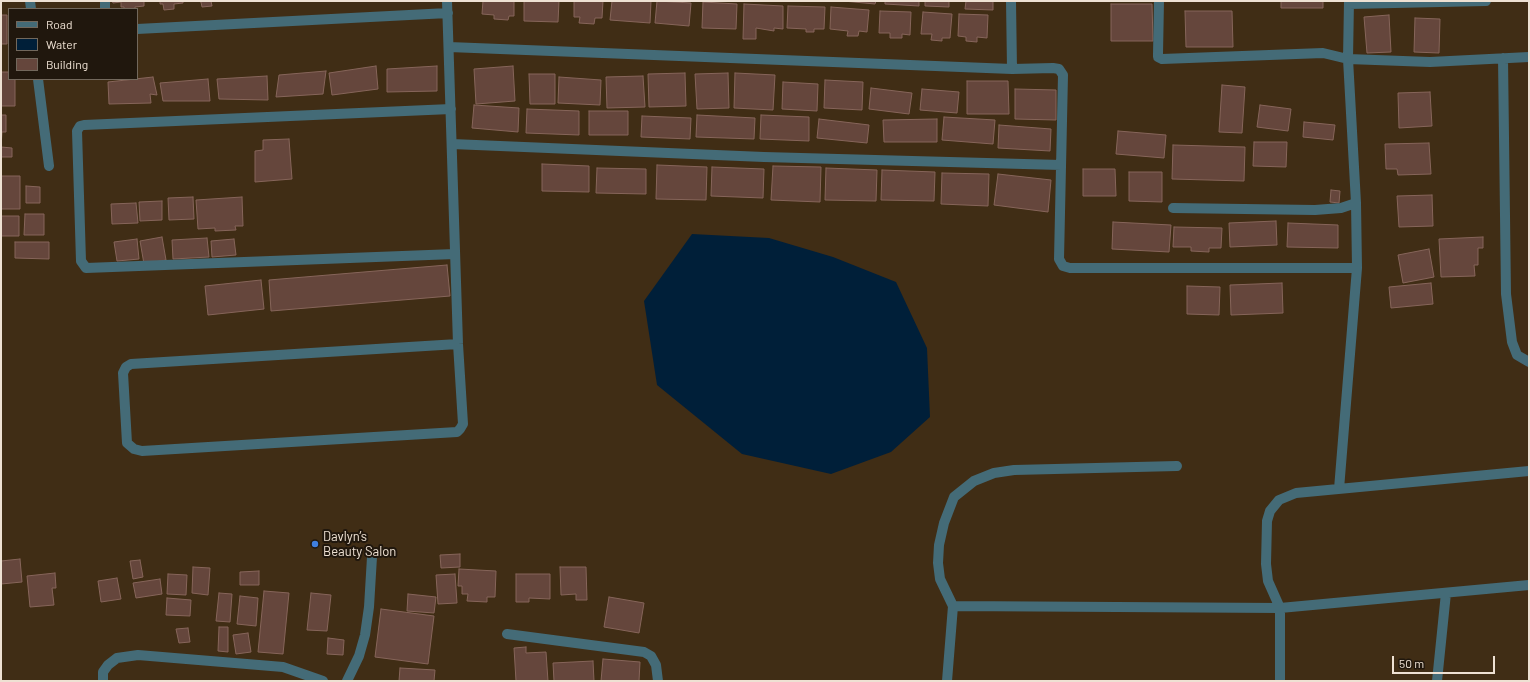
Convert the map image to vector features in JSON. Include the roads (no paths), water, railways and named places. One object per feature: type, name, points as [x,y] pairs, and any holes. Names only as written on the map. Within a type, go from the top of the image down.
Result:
[{"type":"street","points":[[447,1],[458,344],[463,424],[457,432],[142,451],[134,449],[127,443],[123,373],[126,367],[131,364],[458,344]]},
{"type":"street","points":[[1011,1],[1012,69]]},
{"type":"street","points":[[1159,1],[1158,57],[1162,59],[1323,53],[1348,59],[1430,62],[1529,57]]},
{"type":"street","points":[[1339,489],[1358,268],[1348,59],[1349,2],[1486,1]]},
{"type":"street","points":[[138,30],[448,13]]},
{"type":"street","points":[[449,47],[1012,69],[1053,68],[1059,70],[1062,75],[1059,259],[1063,266],[1070,268],[1358,268]]},
{"type":"street","points":[[1503,58],[1506,294],[1512,342],[1517,355],[1529,362]]},
{"type":"street","points":[[38,80],[49,166]]},
{"type":"street","points":[[451,109],[84,125],[80,126],[77,131],[81,261],[86,268],[455,254]]},
{"type":"street","points":[[452,144],[764,157],[1061,165]]},
{"type":"street","points":[[1173,208],[1315,210],[1341,208],[1356,203]]},
{"type":"street","points":[[947,681],[953,606],[940,579],[938,562],[939,545],[944,523],[954,497],[974,481],[994,473],[1014,470],[1177,466]]},
{"type":"street","points":[[1280,681],[1280,608],[1268,581],[1266,564],[1267,521],[1270,511],[1279,500],[1296,493],[1529,471]]},
{"type":"street","points":[[347,681],[359,656],[365,635],[369,607],[372,558]]},
{"type":"street","points":[[953,606],[1280,608],[1529,585]]},
{"type":"street","points":[[1437,681],[1446,593]]},
{"type":"street","points":[[507,634],[644,652],[651,656],[656,665],[658,681]]},
{"type":"street","points":[[97,681],[103,681],[103,672],[108,665],[117,658],[138,655],[283,667],[324,681]]},
{"type":"water","points":[[692,234],[769,238],[833,257],[896,282],[927,348],[930,417],[891,452],[831,474],[742,454],[657,385],[644,301]]},
{"type":"place","name":"Davlyn’s Beauty Salon","points":[[315,544]]}]
